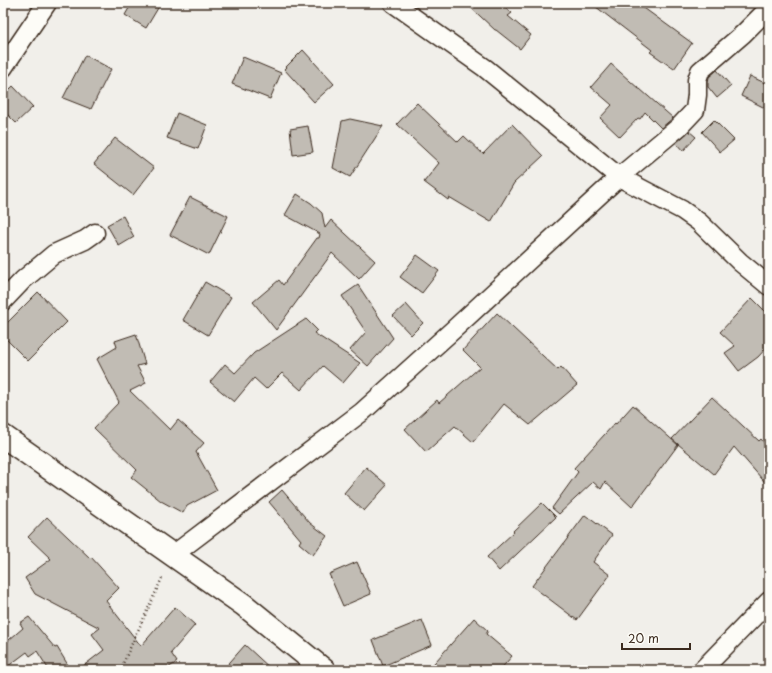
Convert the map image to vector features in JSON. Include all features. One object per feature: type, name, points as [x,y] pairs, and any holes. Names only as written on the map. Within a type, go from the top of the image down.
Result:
[{"type":"street","points":[[3,68],[47,3]]},
{"type":"street","points":[[393,3],[484,68],[619,177],[682,210],[699,222],[740,262],[769,286]]},
{"type":"street","points":[[173,555],[362,412],[619,177],[679,127],[695,110],[697,80],[700,70],[743,34],[769,8]]},
{"type":"street","points":[[3,301],[23,280],[54,254],[84,240],[95,233]]},
{"type":"street","points":[[3,436],[244,605],[324,670]]},
{"type":"street","points":[[702,670],[769,601]]},
{"type":"path","points":[[120,670],[173,555]]},
{"type":"building","points":[[132,3],[161,3],[146,28],[125,15]]},
{"type":"building","points":[[466,3],[501,3],[512,13],[508,16],[531,35],[520,49],[495,30]]},
{"type":"building","points":[[591,3],[637,3],[692,43],[674,69],[650,52],[652,50]]},
{"type":"building","points":[[303,50],[334,84],[314,102],[284,69]]},
{"type":"building","points":[[85,55],[111,69],[91,109],[63,98]]},
{"type":"building","points":[[243,57],[281,73],[270,99],[232,84]]},
{"type":"building","points":[[611,64],[673,118],[661,128],[645,112],[640,119],[638,118],[620,137],[600,118],[612,105],[591,87]]},
{"type":"building","points":[[717,70],[731,86],[717,98],[708,87],[708,82],[709,77]]},
{"type":"building","points":[[750,76],[769,85],[769,110],[741,96]]},
{"type":"building","points":[[13,86],[33,107],[16,123],[3,110],[3,96]]},
{"type":"building","points":[[417,103],[458,142],[464,136],[483,154],[512,124],[543,156],[514,183],[491,222],[449,197],[448,200],[424,182],[439,163],[397,124]]},
{"type":"building","points":[[177,113],[207,125],[198,149],[167,138]]},
{"type":"building","points":[[350,119],[383,126],[350,177],[333,168],[342,121]]},
{"type":"building","points":[[714,120],[734,140],[720,152],[702,132]]},
{"type":"building","points":[[308,126],[313,152],[293,155],[290,129]]},
{"type":"building","points":[[689,131],[696,137],[683,151],[676,143]]},
{"type":"building","points":[[115,138],[154,168],[133,195],[94,164]]},
{"type":"building","points":[[297,194],[311,203],[322,213],[325,228],[331,220],[375,261],[359,279],[332,253],[276,330],[253,302],[279,280],[283,285],[317,238],[319,238],[320,234],[285,215]]},
{"type":"building","points":[[190,197],[228,216],[209,255],[170,235]]},
{"type":"building","points":[[123,216],[134,237],[119,246],[107,225]]},
{"type":"building","points":[[417,255],[439,271],[422,293],[400,277]]},
{"type":"building","points":[[205,282],[231,297],[208,335],[183,320]]},
{"type":"building","points":[[358,285],[393,338],[368,366],[350,350],[366,332],[342,296]]},
{"type":"building","points":[[38,292],[67,322],[28,361],[3,336],[3,327]]},
{"type":"building","points":[[752,298],[769,315],[769,345],[758,357],[739,371],[725,353],[735,346],[720,332]]},
{"type":"building","points":[[406,304],[423,323],[411,335],[393,316]]},
{"type":"building","points":[[497,313],[558,370],[561,367],[577,385],[530,425],[504,404],[473,442],[455,426],[426,452],[405,429],[437,400],[439,403],[480,367],[463,350]]},
{"type":"building","points":[[306,319],[317,330],[314,333],[360,363],[343,383],[323,366],[301,390],[282,373],[266,389],[254,378],[234,402],[210,382],[225,364],[235,373],[254,353]]},
{"type":"building","points":[[136,334],[145,364],[137,366],[146,383],[130,391],[170,430],[178,420],[204,443],[196,452],[217,490],[187,506],[183,513],[161,501],[131,477],[137,470],[94,428],[119,402],[97,359],[117,347],[115,341]]},
{"type":"building","points":[[712,397],[759,441],[761,439],[769,448],[769,487],[734,447],[714,474],[672,439]]},
{"type":"building","points":[[633,405],[678,445],[632,507],[605,482],[601,489],[593,482],[559,514],[552,508],[578,472],[574,468]]},
{"type":"building","points":[[366,467],[387,485],[364,511],[344,493]]},
{"type":"building","points":[[282,490],[310,523],[327,536],[313,555],[299,543],[301,540],[269,502]]},
{"type":"building","points":[[542,503],[556,517],[499,571],[487,557]]},
{"type":"building","points":[[585,515],[612,535],[593,562],[610,575],[577,620],[532,586]]},
{"type":"building","points":[[47,517],[90,558],[91,557],[119,588],[106,601],[141,646],[175,607],[195,625],[171,653],[177,662],[165,670],[78,670],[104,650],[92,634],[100,628],[35,594],[25,578],[51,559],[28,537]]},
{"type":"building","points":[[357,562],[371,594],[343,606],[329,574]]},
{"type":"building","points":[[29,617],[55,648],[57,647],[71,670],[49,670],[37,651],[30,656],[27,652],[3,670],[3,645],[23,628],[20,623]]},
{"type":"building","points":[[474,618],[488,631],[486,634],[512,656],[500,670],[428,670]]},
{"type":"building","points":[[422,620],[432,645],[383,666],[373,640]]},
{"type":"building","points":[[245,645],[272,670],[223,670]]}]
